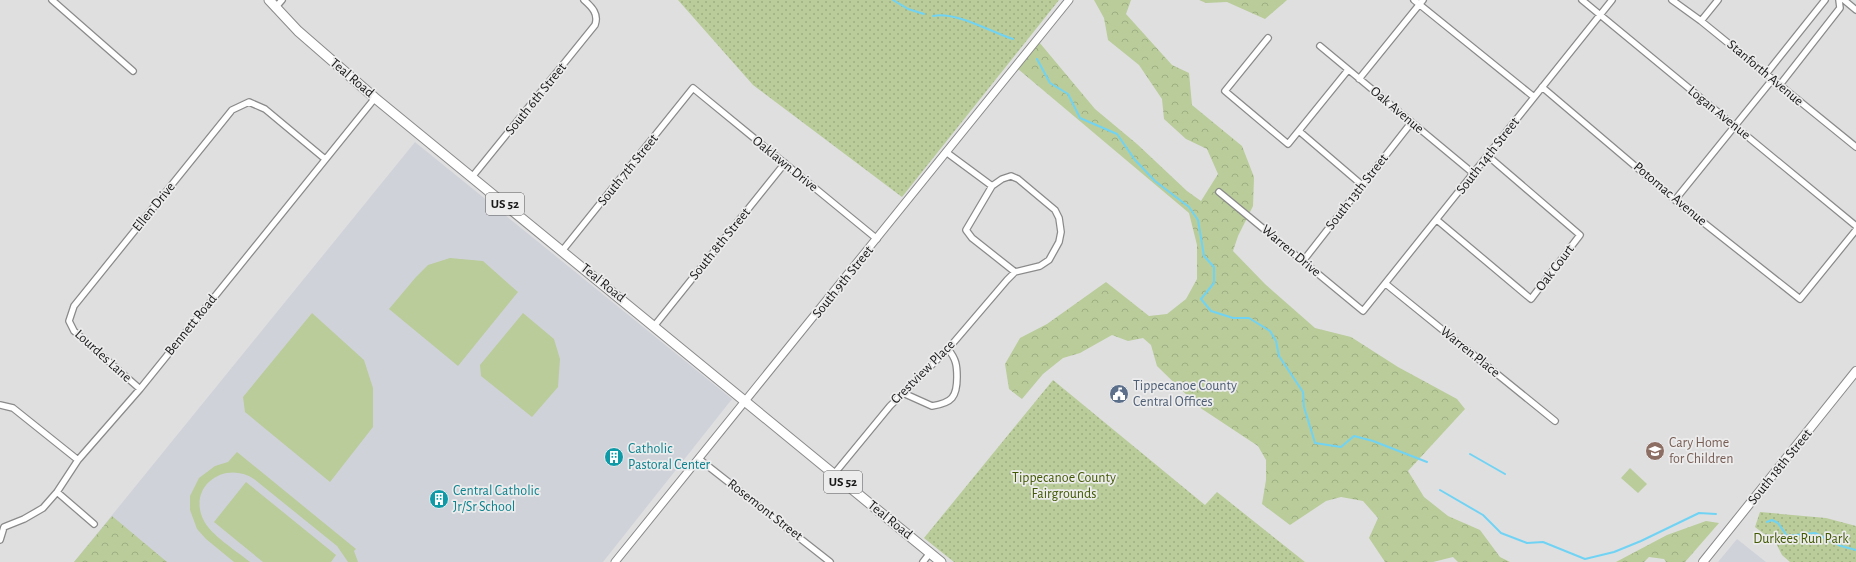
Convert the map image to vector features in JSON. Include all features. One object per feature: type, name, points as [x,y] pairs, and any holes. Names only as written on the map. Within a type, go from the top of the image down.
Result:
[{"type":"main road","name":"Teal Road","points":[[269,0],[275,8],[304,36],[375,98],[654,325],[941,562]]},
{"type":"main road","name":"South 18th Street","points":[[1703,562],[1856,371]]},
{"type":"street","points":[[52,0],[133,71]]},
{"type":"street","points":[[275,8],[282,0]]},
{"type":"street","name":"South 6th Street","points":[[472,177],[595,25],[597,19],[595,12],[584,0]]},
{"type":"street","name":"South 9th Street","points":[[616,562],[1068,0]]},
{"type":"street","points":[[1414,0],[1421,2],[1534,97]]},
{"type":"street","name":"Logan Avenue","points":[[1582,0],[1856,226]]},
{"type":"street","name":"South 14th Street","points":[[1363,311],[1612,0]]},
{"type":"street","name":"Stanforth Avenue","points":[[1672,0],[1701,21],[1779,86],[1856,147]]},
{"type":"street","points":[[1701,21],[1718,0]]},
{"type":"street","points":[[1766,74],[1826,0]]},
{"type":"street","points":[[1779,86],[1840,8],[1839,0]]},
{"type":"street","points":[[1844,0],[1856,10]]},
{"type":"street","points":[[1359,78],[1421,2]]},
{"type":"street","points":[[1268,38],[1225,91],[1288,144],[1348,70]]},
{"type":"street","name":"Oak Avenue","points":[[1320,46],[1474,174]]},
{"type":"street","points":[[1675,200],[1772,80]]},
{"type":"street","name":"Potomac Avenue","points":[[1542,86],[1675,200],[1800,299],[1856,230]]},
{"type":"street","name":"Oaklawn Drive","points":[[693,88],[877,239]]},
{"type":"street","name":"South 7th Street","points":[[562,251],[693,88]]},
{"type":"street","name":"Bennett Road","points":[[0,540],[2,526],[24,520],[43,508],[57,492],[78,460],[140,389],[375,98]]},
{"type":"street","name":"Ellen Drive","points":[[69,321],[74,306],[232,110],[249,102],[265,109],[325,159]]},
{"type":"street","name":"South 13th Street","points":[[1303,261],[1411,123]]},
{"type":"street","points":[[1299,131],[1362,185]]},
{"type":"street","points":[[946,152],[992,186]]},
{"type":"street","name":"Oak Court","points":[[1437,220],[1531,298],[1580,235],[1488,156]]},
{"type":"street","name":"South 8th Street","points":[[654,325],[785,163]]},
{"type":"street","points":[[1011,176],[1018,179],[1055,210],[1059,218],[1061,232],[1059,242],[1049,260],[1040,266],[1015,272],[972,238],[966,230],[992,186],[1002,179],[1011,176]]},
{"type":"street","name":"Warren Drive","points":[[1219,192],[1363,311]]},
{"type":"street","name":"Crestview Place","points":[[834,474],[903,393],[948,349],[1015,272]]},
{"type":"street","name":"Warren Place","points":[[1386,284],[1555,420]]},
{"type":"street","name":"Lourdes Lane","points":[[69,321],[74,331],[140,389]]},
{"type":"street","points":[[903,393],[932,406],[949,400],[957,389],[957,365],[948,349]]},
{"type":"street","points":[[0,405],[13,408],[78,460]]},
{"type":"street","name":"Rosemont Street","points":[[699,459],[830,562]]},
{"type":"street","points":[[57,492],[94,524]]},
{"type":"street","points":[[923,562],[930,553]]},
{"type":"shaded area","points":[[415,142],[732,399],[603,562],[74,562]]},
{"type":"shaded area","points":[[1737,539],[1766,562],[1718,562]]},
{"type":"green space","points":[[678,0],[1059,0],[902,197],[753,85]]},
{"type":"green space","points":[[1094,0],[1131,0],[1126,14],[1172,65],[1189,73],[1192,105],[1242,146],[1254,177],[1253,206],[1238,236],[1233,251],[1265,284],[1315,328],[1351,337],[1398,367],[1457,399],[1465,409],[1408,471],[1424,497],[1448,516],[1480,530],[1500,557],[1510,562],[1458,562],[1453,557],[1433,562],[1385,562],[1369,538],[1378,518],[1363,501],[1341,497],[1326,501],[1290,525],[1262,504],[1266,480],[1266,460],[1258,446],[1199,407],[1157,366],[1151,345],[1143,338],[1128,341],[1112,335],[1080,353],[1063,358],[1043,374],[1022,399],[1009,389],[1005,364],[1020,338],[1047,324],[1106,282],[1149,316],[1167,314],[1186,299],[1197,279],[1197,245],[1189,213],[1018,69],[1039,42],[1095,109],[1137,144],[1187,191],[1201,201],[1218,174],[1207,149],[1186,139],[1164,119],[1162,99],[1139,65],[1108,40],[1104,18]]},
{"type":"green space","points":[[1199,0],[1287,0],[1265,19],[1227,2],[1206,3]]},
{"type":"green space","points":[[450,258],[483,261],[518,292],[458,366],[389,309],[428,265]]},
{"type":"green space","points":[[312,313],[364,360],[373,388],[373,427],[330,482],[245,412],[243,397]]},
{"type":"green space","points":[[523,313],[554,339],[560,359],[558,387],[532,417],[481,376],[480,365]]},
{"type":"green space","name":"Tippecanoe County Fairgrounds","points":[[1053,380],[1205,505],[1217,492],[1305,562],[954,562],[924,538]]},
{"type":"green space","points":[[237,452],[356,549],[354,551],[358,562],[348,562],[337,546],[254,479],[243,474],[232,473],[221,475],[212,480],[205,487],[201,496],[200,507],[203,519],[211,531],[250,562],[234,562],[206,539],[197,529],[190,510],[190,496],[199,478],[215,466],[228,462]]},
{"type":"green space","points":[[1630,468],[1647,484],[1638,493],[1621,478]]},
{"type":"green space","points":[[246,482],[336,555],[331,562],[263,562],[214,522]]},
{"type":"green space","name":"Durkees Run Park","points":[[1760,512],[1826,518],[1856,526],[1856,562],[1790,562],[1782,555],[1776,543],[1755,527]]},
{"type":"green space","points":[[112,516],[167,562],[74,562]]},
{"type":"green space","points":[[1706,521],[1719,523],[1685,562],[1666,562],[1664,559],[1649,557],[1644,562],[1616,562],[1667,535]]},
{"type":"waterway","points":[[893,0],[908,9],[924,14]]},
{"type":"waterway","points":[[933,16],[952,16],[1013,39]]},
{"type":"waterway","points":[[1037,59],[1050,83],[1068,94],[1080,118],[1117,134],[1135,160],[1155,181],[1189,207],[1198,220],[1204,256],[1214,267],[1214,283],[1201,299],[1211,311],[1233,318],[1249,318],[1270,331],[1276,341],[1279,356],[1303,392],[1304,407],[1315,443],[1341,447],[1354,436],[1373,441],[1427,462]]},
{"type":"waterway","points":[[1470,454],[1505,474]]},
{"type":"waterway","points":[[1440,490],[1483,515],[1501,533],[1527,543],[1543,542],[1585,559],[1614,552],[1641,541],[1699,513],[1716,514]]},
{"type":"waterway","points":[[1767,522],[1772,520],[1778,523],[1787,536],[1815,533],[1841,546],[1856,550]]},
{"type":"place","name":"Tippecanoe County Central Offices","points":[[1119,394]]},
{"type":"place","name":"Cary Home for Children","points":[[1655,451]]},
{"type":"place","name":"Catholic Pastoral Center","points":[[614,457]]},
{"type":"place","name":"Central Catholic Jr/Sr School","points":[[439,499]]}]
